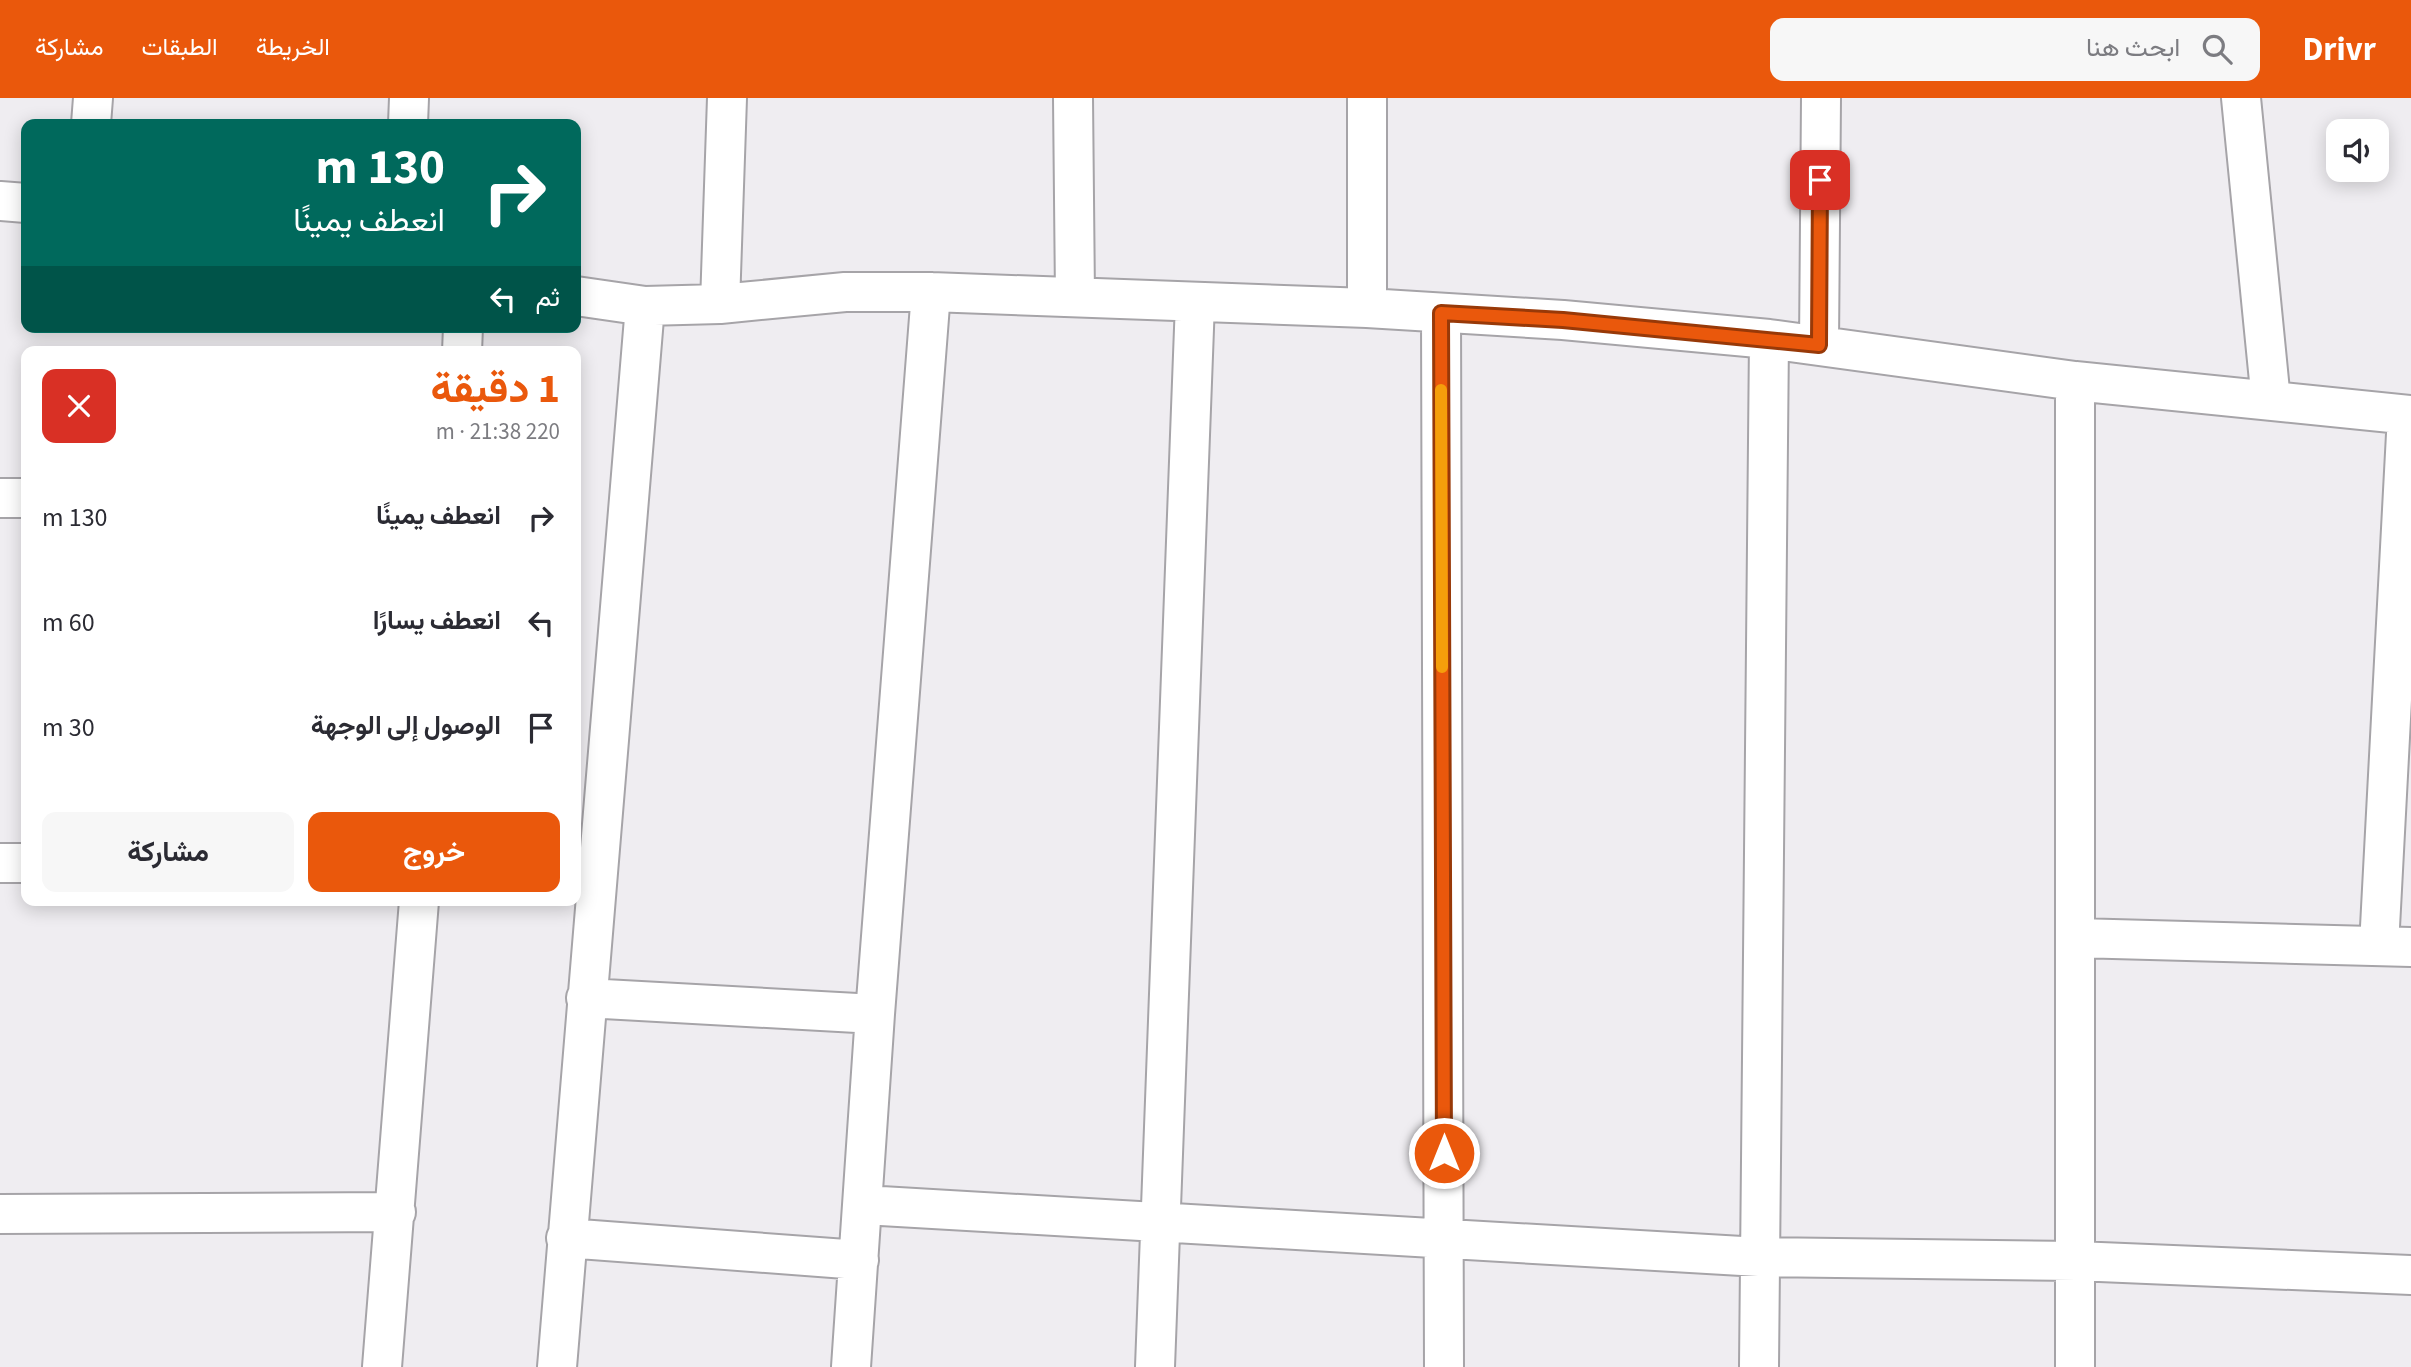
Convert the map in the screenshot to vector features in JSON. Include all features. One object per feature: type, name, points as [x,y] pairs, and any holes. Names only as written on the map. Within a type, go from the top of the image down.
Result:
[{"type":"street","points":[[91,119],[93,98]]},
{"type":"street","points":[[408,119],[409,98]]},
{"type":"street","points":[[720,304],[727,98]]},
{"type":"street","points":[[1073,98],[1074,298]]},
{"type":"street","points":[[1367,98],[1367,308]]},
{"type":"street","points":[[1819,345],[1821,98]]},
{"type":"street","points":[[2241,98],[2271,401]]},
{"type":"street","points":[[0,201],[21,203]]},
{"type":"street","points":[[581,297],[645,306],[720,304],[845,292],[931,292],[1367,308],[1563,320],[1769,339],[2075,381],[2409,415],[2395,946],[2076,938]]},
{"type":"street","points":[[851,1367],[875,1014],[931,292]]},
{"type":"street","points":[[1155,1367],[1195,302]]},
{"type":"street","points":[[557,1367],[645,306]]},
{"type":"street","points":[[1441,313],[1444,1367]]},
{"type":"street","points":[[1759,1367],[1769,339]]},
{"type":"street","points":[[2075,381],[2075,1367]]},
{"type":"street","points":[[0,498],[21,498]]},
{"type":"street","points":[[0,863],[21,863]]},
{"type":"street","points":[[382,1367],[419,906]]},
{"type":"street","points":[[586,998],[875,1014]]},
{"type":"street","points":[[864,1205],[1759,1256],[2076,1261],[2411,1275]]},
{"type":"street","points":[[0,1214],[396,1212]]},
{"type":"street","points":[[566,1238],[859,1260]]},
{"type":"slow traffic","points":[[1441,390],[1442,667]]},
{"type":"route","points":[[1444,1153],[1441,313],[1563,320],[1819,345],[1820,180]]}]
